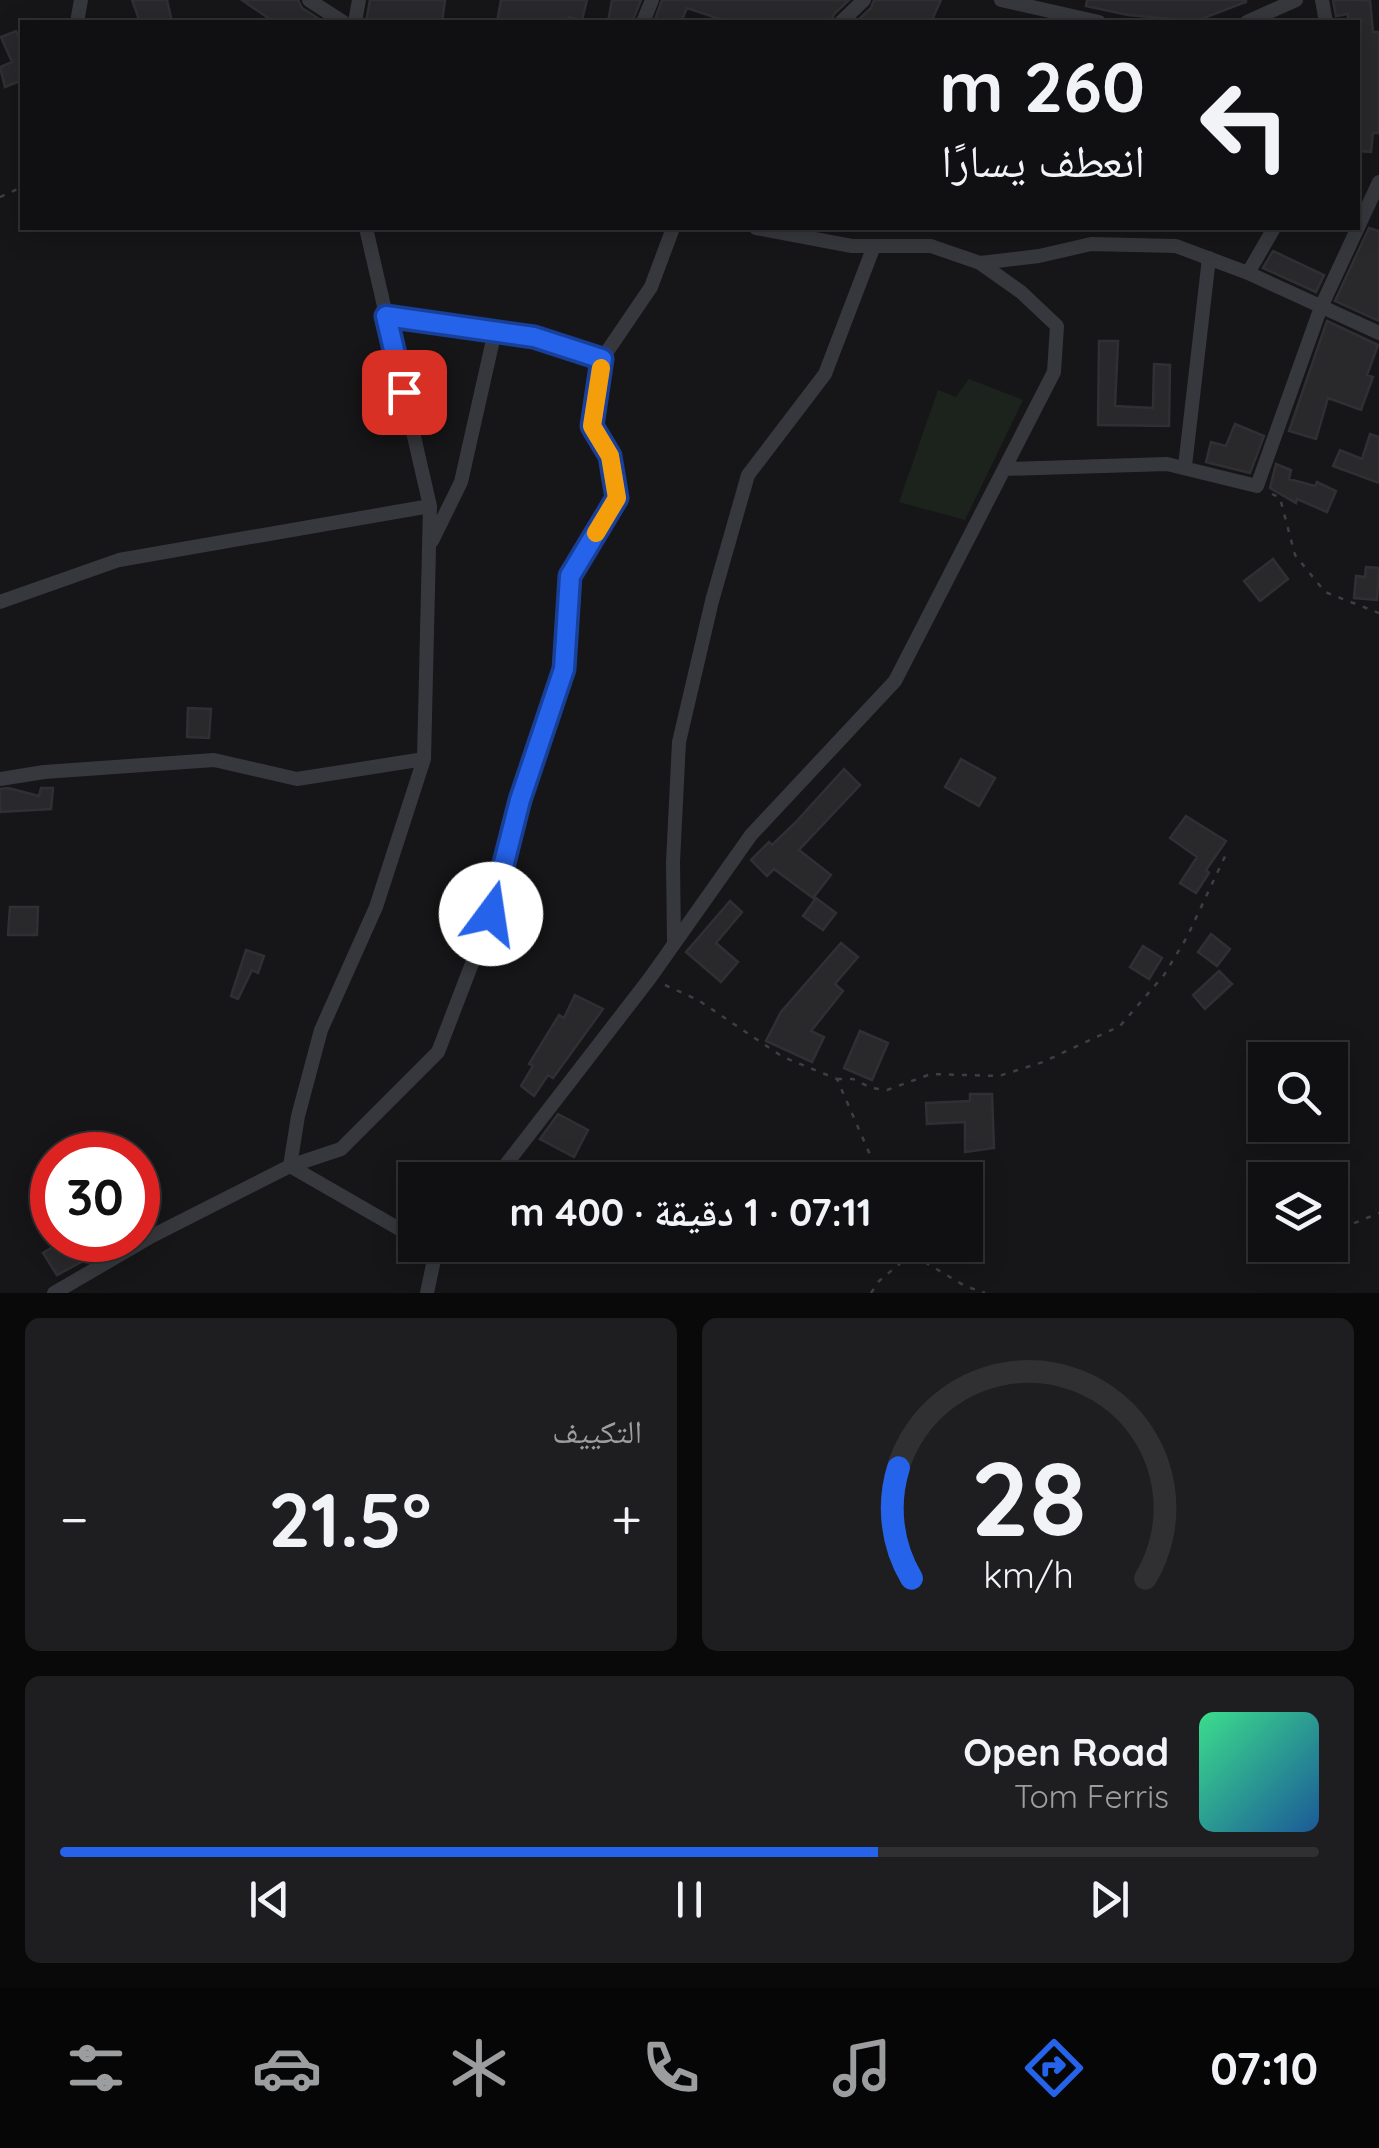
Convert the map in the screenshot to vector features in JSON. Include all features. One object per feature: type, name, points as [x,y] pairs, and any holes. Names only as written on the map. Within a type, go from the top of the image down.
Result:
[{"type":"street","points":[[309,0],[340,20]]},
{"type":"street","points":[[843,20],[864,0]]},
{"type":"street","points":[[1000,0],[1090,20]]},
{"type":"street","points":[[1251,20],[1296,0]]},
{"type":"street","points":[[1360,223],[1379,182]]},
{"type":"street","points":[[290,1166],[298,1116],[322,1030],[376,906],[424,759],[430,506],[366,230]]},
{"type":"street","points":[[54,1293],[152,1236],[290,1166],[341,1148],[438,1052],[491,914],[520,800],[564,669],[570,576],[617,498],[610,456],[592,426],[602,359],[651,287],[672,230]]},
{"type":"street","points":[[508,1162],[650,978],[751,835],[895,681],[1054,372],[1056,326],[1021,292],[980,263],[930,246],[852,246],[767,230]]},
{"type":"street","points":[[1248,274],[1273,230]]},
{"type":"street","points":[[1004,469],[1168,464],[1258,486],[1321,306],[1357,230]]},
{"type":"street","points":[[980,263],[1039,256],[1091,244],[1176,246],[1379,333]]},
{"type":"street","points":[[674,943],[672,862],[679,742],[712,601],[748,475],[825,374],[874,246]]},
{"type":"street","points":[[1185,466],[1209,258]]},
{"type":"street","points":[[386,316],[534,337],[602,359]]},
{"type":"street","points":[[429,546],[461,482],[495,331]]},
{"type":"street","points":[[0,602],[119,560],[430,506]]},
{"type":"street","points":[[0,779],[44,772],[214,760],[296,779],[424,759]]},
{"type":"street","points":[[290,1166],[398,1228]]},
{"type":"street","points":[[427,1293],[432,1262]]},
{"type":"path","points":[[1258,486],[1280,498],[1296,555],[1325,592],[1379,613]]},
{"type":"path","points":[[650,978],[698,1000],[783,1056],[837,1079],[854,1079],[871,1088],[887,1090],[930,1074],[988,1078],[1009,1074],[1120,1026],[1164,976],[1188,936],[1228,850]]},
{"type":"path","points":[[837,1079],[873,1162]]},
{"type":"path","points":[[1348,1226],[1379,1212]]},
{"type":"path","points":[[871,1293],[902,1262]]},
{"type":"path","points":[[924,1262],[985,1293]]},
{"type":"shaded area","points":[[969,379],[1023,400],[965,520],[899,502],[938,390],[956,397]]},
{"type":"building","points":[[132,0],[167,0],[172,20],[139,20]]},
{"type":"building","points":[[242,0],[298,0],[302,8],[321,20],[271,20]]},
{"type":"building","points":[[370,0],[445,0],[442,20],[366,20]]},
{"type":"building","points":[[501,0],[587,0],[582,20],[569,17],[497,20]]},
{"type":"building","points":[[612,0],[641,0],[633,20],[608,20]]},
{"type":"building","points":[[662,0],[849,0],[832,20],[723,20],[687,8],[682,20],[655,20]]},
{"type":"building","points":[[874,0],[941,0],[932,20],[858,20]]},
{"type":"building","points":[[1087,0],[1246,0],[1199,20],[1128,15],[1086,6]]},
{"type":"building","points":[[1333,0],[1370,0],[1373,32],[1379,32],[1379,133],[1373,133],[1371,152],[1360,151],[1360,20],[1348,20],[1348,14],[1336,16]]},
{"type":"building","points":[[16,31],[20,41],[20,81],[5,87],[0,67],[12,62],[1,37]]},
{"type":"building","points":[[1369,228],[1379,231],[1379,321],[1335,301]]},
{"type":"building","points":[[1273,251],[1324,275],[1316,292],[1263,268]]},
{"type":"building","points":[[1327,321],[1378,345],[1367,375],[1373,377],[1361,410],[1328,398],[1316,439],[1289,431]]},
{"type":"building","points":[[1099,341],[1118,341],[1115,406],[1153,408],[1154,364],[1170,365],[1169,426],[1098,425]]},
{"type":"building","points":[[1235,424],[1264,436],[1250,473],[1206,462],[1211,442],[1226,446]]},
{"type":"building","points":[[1370,434],[1379,437],[1379,483],[1333,466],[1340,450],[1362,459]]},
{"type":"building","points":[[1276,464],[1291,470],[1289,479],[1315,486],[1317,482],[1336,491],[1327,512],[1297,499],[1296,503],[1270,488]]},
{"type":"building","points":[[1273,559],[1288,579],[1260,601],[1244,581]]},
{"type":"building","points":[[1366,567],[1379,568],[1377,600],[1354,598],[1356,576],[1365,577]]},
{"type":"building","points":[[188,708],[211,709],[209,738],[187,737]]},
{"type":"building","points":[[961,759],[995,778],[979,806],[945,787]]},
{"type":"building","points":[[844,769],[860,785],[799,850],[831,875],[813,898],[774,869],[767,876],[751,860],[795,823]]},
{"type":"building","points":[[41,788],[53,788],[51,809],[0,812],[0,789],[39,796]]},
{"type":"building","points":[[1186,816],[1226,841],[1196,893],[1180,883],[1197,857],[1170,838]]},
{"type":"building","points":[[816,898],[836,913],[823,930],[803,916]]},
{"type":"building","points":[[730,901],[742,912],[716,943],[738,962],[721,982],[686,952]]},
{"type":"building","points":[[10,907],[38,907],[37,935],[8,935]]},
{"type":"building","points":[[1211,934],[1230,949],[1217,966],[1198,952]]},
{"type":"building","points":[[841,943],[858,957],[835,984],[843,991],[811,1031],[824,1037],[812,1062],[766,1041],[781,1012]]},
{"type":"building","points":[[1143,946],[1162,958],[1149,979],[1130,967]]},
{"type":"building","points":[[246,950],[264,956],[258,973],[252,970],[238,999],[231,996]]},
{"type":"building","points":[[1219,971],[1232,984],[1205,1009],[1193,995]]},
{"type":"building","points":[[575,995],[603,1009],[553,1078],[548,1075],[534,1096],[521,1086],[533,1066],[529,1064],[559,1015],[564,1018]]},
{"type":"building","points":[[860,1031],[888,1043],[872,1080],[844,1068]]},
{"type":"building","points":[[970,1094],[992,1094],[994,1148],[965,1152],[965,1122],[927,1124],[926,1103],[970,1101]]},
{"type":"building","points":[[558,1114],[588,1130],[574,1157],[540,1139]]},
{"type":"building","points":[[49,1262],[81,1262],[57,1275]]},
{"type":"slow traffic","points":[[596,533],[617,498],[610,456],[592,426],[601,368]]},
{"type":"route","points":[[404,392],[386,316],[534,337],[602,359],[592,426],[610,456],[617,498],[570,576],[564,669],[520,800],[491,914]]}]
